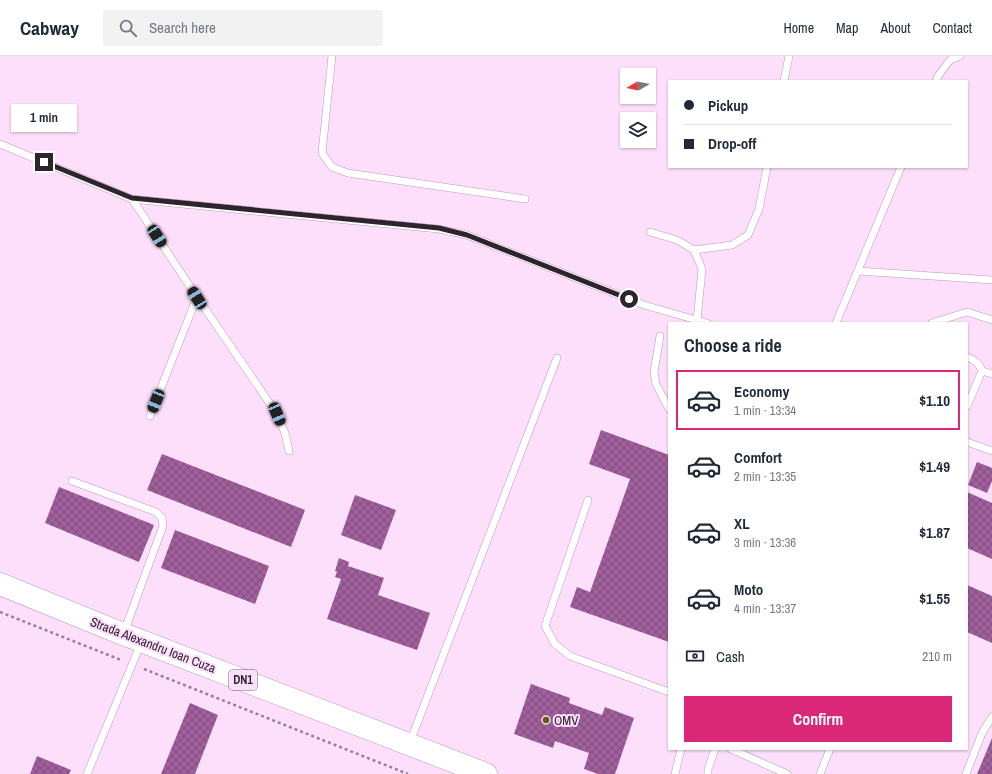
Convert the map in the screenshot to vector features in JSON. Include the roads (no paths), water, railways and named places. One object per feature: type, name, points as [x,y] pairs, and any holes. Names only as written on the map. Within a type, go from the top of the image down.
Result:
[{"type":"main road","name":"Strada Alexandru Ioan Cuza","points":[[0,584],[132,637],[486,774]]},
{"type":"lane","points":[[332,56],[322,153],[332,167],[348,173],[525,199]]},
{"type":"lane","points":[[784,80],[789,56]]},
{"type":"lane","points":[[936,80],[950,60],[960,56]]},
{"type":"lane","points":[[0,144],[132,198],[439,228],[467,235],[644,305],[704,322]]},
{"type":"lane","points":[[694,250],[732,245],[748,235],[759,209],[767,168]]},
{"type":"lane","points":[[836,322],[901,168]]},
{"type":"lane","points":[[132,198],[197,298],[277,414],[285,433],[289,451]]},
{"type":"lane","points":[[650,232],[677,240],[694,250],[702,270],[697,320]]},
{"type":"lane","points":[[858,270],[992,280]]},
{"type":"lane","points":[[150,416],[197,298]]},
{"type":"lane","points":[[935,322],[967,312],[992,320]]},
{"type":"lane","points":[[660,336],[654,372],[656,384],[668,407]]},
{"type":"lane","points":[[410,744],[557,358]]},
{"type":"lane","points":[[968,358],[974,360],[982,371],[992,374]]},
{"type":"lane","points":[[968,404],[982,371]]},
{"type":"lane","points":[[968,442],[992,451]]},
{"type":"lane","points":[[72,481],[156,512],[162,518],[164,526],[132,637],[132,664],[87,774]]},
{"type":"lane","points":[[588,500],[545,626],[555,644],[570,656],[668,692]]},
{"type":"lane","points":[[966,774],[982,733],[992,717]]},
{"type":"lane","points":[[675,774],[681,750]]},
{"type":"lane","points":[[708,774],[708,769],[716,750]]},
{"type":"lane","points":[[733,750],[787,774]]},
{"type":"lane","points":[[820,774],[830,750]]},
{"type":"place","name":"OMV","points":[[546,720]]}]
